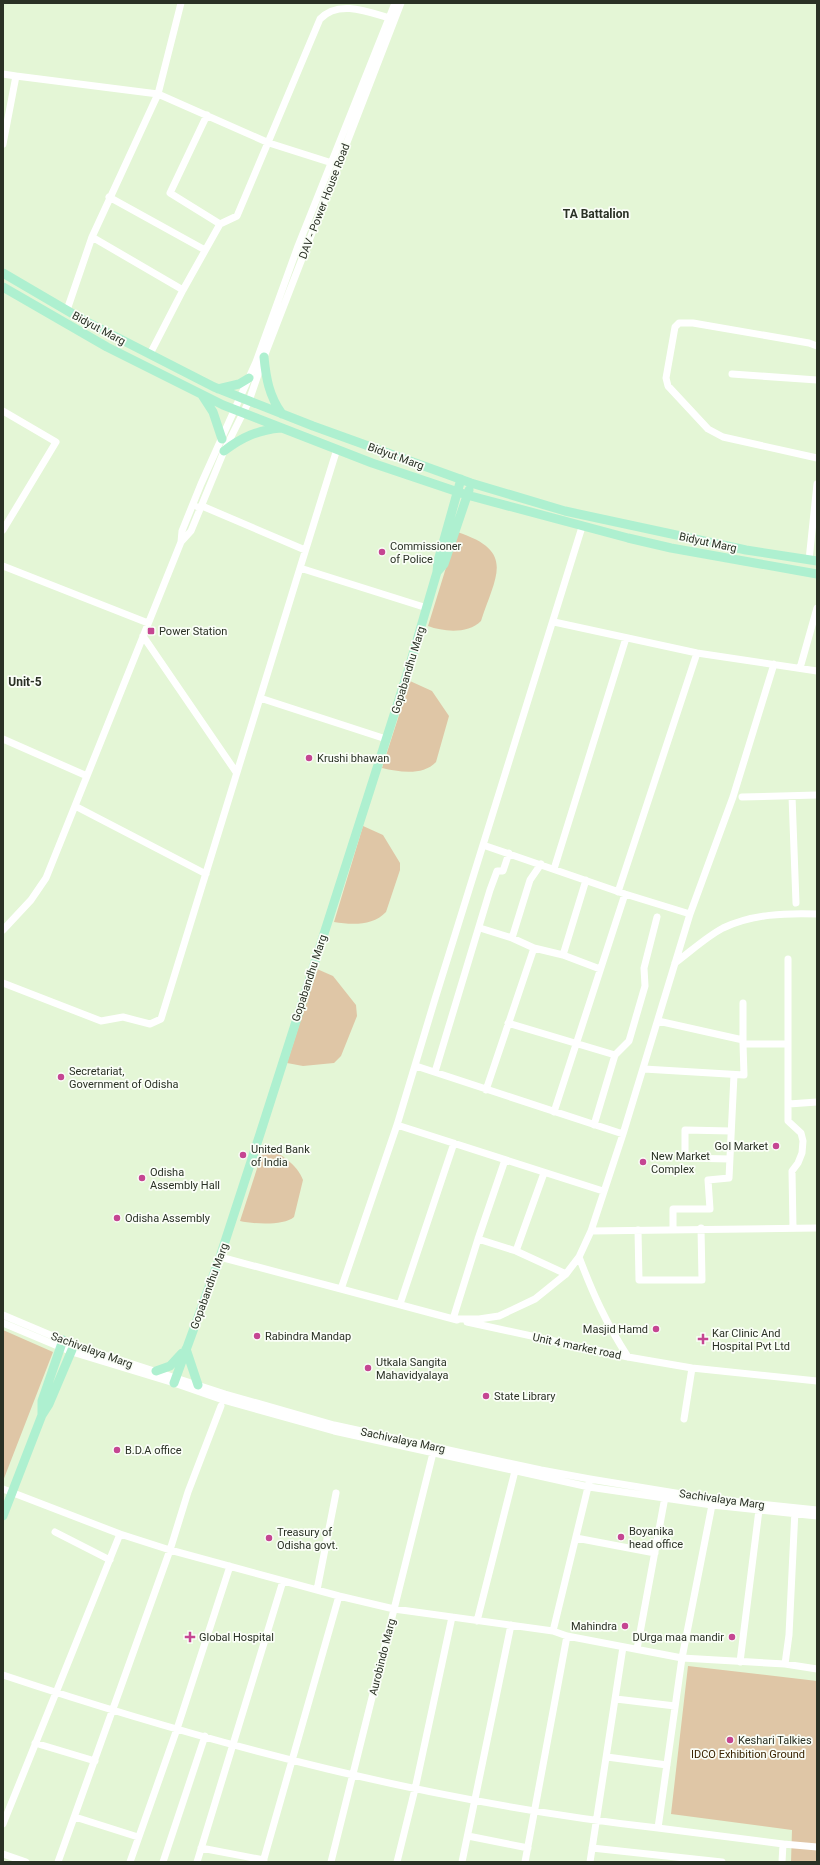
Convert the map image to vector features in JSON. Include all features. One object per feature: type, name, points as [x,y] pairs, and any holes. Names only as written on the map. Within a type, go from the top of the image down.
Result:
[{"type":"main road","name":"Bidyut Marg","points":[[3,273],[67,310],[218,389],[471,483],[565,512],[746,550],[813,561]]},
{"type":"main road","name":"Bidyut Marg","points":[[3,287],[107,347],[239,411],[336,449],[462,494],[671,548],[817,574]]},
{"type":"main road","points":[[264,357],[266,377],[270,394],[282,414]]},
{"type":"main road","points":[[218,389],[239,384],[249,378]]},
{"type":"main road","points":[[200,393],[213,412],[222,439]]},
{"type":"main road","points":[[224,451],[246,436],[265,429],[282,428]]},
{"type":"main road","name":"Gopabandhu Marg","points":[[461,479],[462,494]]},
{"type":"main road","name":"Gopabandhu Marg","points":[[175,1380],[220,1257],[386,739],[427,608],[437,572],[438,561],[462,494],[471,483]]},
{"type":"main road","points":[[671,548],[674,535]]},
{"type":"main road","points":[[42,1415],[42,1401],[62,1344]]},
{"type":"main road","points":[[3,1516],[7,1491],[42,1415],[49,1404],[73,1348]]},
{"type":"main road","points":[[156,1371],[170,1366],[186,1349],[198,1385]]},
{"type":"street","points":[[67,310],[92,236],[158,94],[181,3]]},
{"type":"street","name":"DAV - Power House Road","points":[[245,399],[249,378],[395,3]]},
{"type":"street","name":"DAV - Power House Road","points":[[245,399],[264,357],[402,3]]},
{"type":"street","points":[[150,354],[183,290],[220,224],[237,216],[320,19],[326,11],[334,8],[355,8],[389,18]]},
{"type":"street","points":[[3,74],[158,94],[269,143],[332,163]]},
{"type":"street","points":[[3,144],[16,76]]},
{"type":"street","points":[[208,115],[170,193],[220,224]]},
{"type":"street","points":[[109,197],[205,250]]},
{"type":"street","points":[[92,236],[183,290]]},
{"type":"street","points":[[817,346],[809,343],[693,323],[679,323],[675,327],[666,378],[668,386],[713,432],[723,437],[817,458]]},
{"type":"street","points":[[732,374],[817,380]]},
{"type":"street","points":[[3,930],[31,900],[46,878],[181,542],[182,531],[194,502],[222,439],[245,399]]},
{"type":"street","points":[[3,411],[56,442],[3,530]]},
{"type":"street","points":[[181,542],[191,531],[239,411]]},
{"type":"street","points":[[3,983],[101,1021],[123,1017],[150,1024],[161,1019],[336,449]]},
{"type":"street","points":[[813,561],[817,484]]},
{"type":"street","points":[[194,502],[197,507],[202,506],[305,550]]},
{"type":"street","points":[[341,1289],[416,1066],[435,999],[554,622],[582,526]]},
{"type":"street","points":[[3,566],[148,623]]},
{"type":"street","points":[[300,568],[427,608]]},
{"type":"street","points":[[800,668],[817,608]]},
{"type":"street","points":[[554,622],[697,653],[817,671]]},
{"type":"street","points":[[143,636],[236,772]]},
{"type":"street","points":[[554,869],[626,638]]},
{"type":"street","points":[[554,1112],[577,1045],[622,893],[697,653]]},
{"type":"street","points":[[505,1160],[453,1319],[479,1319],[499,1316],[535,1299],[566,1274],[579,1257],[591,1231],[623,1134],[690,914],[733,797],[774,664]]},
{"type":"street","points":[[260,698],[386,739]]},
{"type":"street","points":[[3,739],[87,776]]},
{"type":"street","points":[[742,797],[817,795]]},
{"type":"street","points":[[792,796],[796,903]]},
{"type":"street","points":[[76,806],[206,874]]},
{"type":"street","points":[[484,845],[622,893],[690,914]]},
{"type":"street","points":[[435,1072],[497,871],[503,871],[509,853]]},
{"type":"street","points":[[512,938],[530,880],[541,864]]},
{"type":"street","points":[[563,955],[586,880]]},
{"type":"street","points":[[675,963],[722,929],[755,917],[787,913],[817,914]]},
{"type":"street","points":[[594,1125],[615,1055],[629,1041],[645,986],[644,968],[658,917]]},
{"type":"street","points":[[480,928],[512,938],[534,948],[563,955],[600,969]]},
{"type":"street","points":[[486,1090],[534,948]]},
{"type":"street","points":[[788,959],[788,1121],[801,1133],[803,1147],[798,1163],[792,1171],[793,1228]]},
{"type":"street","points":[[644,1069],[744,1075],[743,1003]]},
{"type":"street","points":[[658,1021],[743,1042],[788,1044]]},
{"type":"street","points":[[508,1023],[577,1045],[615,1055]]},
{"type":"street","points":[[416,1066],[623,1134]]},
{"type":"street","points":[[673,1229],[673,1209],[710,1209],[708,1180],[729,1178],[734,1075]]},
{"type":"street","points":[[789,1104],[817,1102]]},
{"type":"street","points":[[397,1125],[603,1192]]},
{"type":"street","points":[[730,1159],[684,1158],[685,1130],[732,1131]]},
{"type":"street","points":[[400,1304],[454,1143]]},
{"type":"street","points":[[516,1251],[544,1173]]},
{"type":"street","points":[[591,1231],[701,1228],[817,1228]]},
{"type":"street","points":[[638,1230],[639,1280],[702,1280],[701,1228]]},
{"type":"street","points":[[478,1239],[516,1251],[566,1274]]},
{"type":"street","name":"Unit 4 market road","points":[[220,1257],[453,1319],[628,1357],[692,1368],[817,1381]]},
{"type":"street","points":[[579,1257],[595,1300],[608,1325],[628,1357]]},
{"type":"street","name":"Sachivalaya Marg","points":[[3,1315],[62,1344]]},
{"type":"street","name":"Sachivalaya Marg","points":[[3,1323],[73,1348],[175,1380],[198,1385],[334,1425],[541,1470],[795,1511],[817,1516]]},
{"type":"street","name":"Sachivalaya Marg","points":[[73,1348],[156,1371],[223,1400],[326,1429],[514,1471],[589,1487],[712,1505],[759,1510],[817,1510]]},
{"type":"street","points":[[684,1419],[692,1368]]},
{"type":"street","points":[[58,1862],[170,1550],[188,1492],[221,1406]]},
{"type":"street","name":"Aurobindo Marg","points":[[331,1862],[433,1453]]},
{"type":"street","points":[[477,1621],[514,1471]]},
{"type":"street","points":[[553,1631],[590,1479]]},
{"type":"street","points":[[7,1491],[120,1534],[170,1550],[340,1596],[394,1608],[553,1631],[567,1636],[682,1658],[785,1664],[817,1669]]},
{"type":"street","points":[[317,1590],[336,1493]]},
{"type":"street","points":[[637,1649],[664,1497]]},
{"type":"street","points":[[658,1828],[682,1658],[712,1505]]},
{"type":"street","points":[[740,1662],[759,1510]]},
{"type":"street","points":[[785,1664],[789,1635],[795,1511]]},
{"type":"street","points":[[55,1532],[110,1560]]},
{"type":"street","points":[[3,1824],[120,1534]]},
{"type":"street","points":[[576,1538],[654,1553]]},
{"type":"street","points":[[130,1862],[177,1729],[230,1566]]},
{"type":"street","points":[[197,1862],[283,1581]]},
{"type":"street","points":[[201,1848],[263,1861],[340,1596]]},
{"type":"street","points":[[397,1862],[415,1789],[452,1617]]},
{"type":"street","points":[[462,1862],[511,1626]]},
{"type":"street","points":[[526,1862],[567,1636]]},
{"type":"street","points":[[590,1862],[623,1647]]},
{"type":"street","points":[[3,1675],[55,1693],[177,1729],[293,1761],[415,1789],[474,1801],[596,1821],[817,1847]]},
{"type":"street","points":[[616,1699],[675,1706]]},
{"type":"street","points":[[163,1862],[205,1736]]},
{"type":"street","points":[[35,1742],[95,1761]]},
{"type":"street","points":[[606,1757],[667,1765]]},
{"type":"street","points":[[75,1817],[138,1837]]},
{"type":"street","points":[[468,1836],[528,1848]]},
{"type":"street","points":[[782,1862],[783,1844]]},
{"type":"street","points":[[592,1848],[722,1862]]},
{"type":"street","points":[[3,1854],[26,1862]]},
{"type":"green space","points":[[457,532],[476,539],[488,547],[494,556],[497,566],[496,578],[481,621],[476,625],[463,630],[441,630],[428,626]]},
{"type":"green space","points":[[410,681],[432,691],[449,716],[436,762],[424,769],[410,772],[382,768]]},
{"type":"green space","points":[[363,826],[383,835],[400,863],[400,870],[386,912],[381,917],[369,922],[355,924],[334,922]]},
{"type":"green space","points":[[317,969],[333,976],[356,1005],[357,1016],[341,1056],[334,1063],[303,1066],[287,1063]]},
{"type":"green space","points":[[264,1147],[287,1159],[297,1169],[303,1180],[294,1217],[283,1222],[276,1223],[253,1223],[240,1221]]},
{"type":"green space","points":[[3,1330],[53,1352],[3,1481]]},
{"type":"green space","name":"IDCO Exhibition Ground","points":[[688,1666],[817,1681],[817,1862],[791,1862],[792,1830],[671,1814]]},
{"type":"place","name":"Commissioner of Police","points":[[382,552]]},
{"type":"place","name":"Power Station","points":[[151,631]]},
{"type":"place","name":"Krushi bhawan","points":[[309,758]]},
{"type":"place","name":"Secretariat, Government of Odisha","points":[[61,1077]]},
{"type":"place","name":"Gol Market","points":[[776,1146]]},
{"type":"place","name":"United Bank of India","points":[[243,1155]]},
{"type":"place","name":"New Market Complex","points":[[643,1162]]},
{"type":"place","name":"Odisha Assembly Hall","points":[[142,1178]]},
{"type":"place","name":"Odisha Assembly","points":[[117,1218]]},
{"type":"place","name":"Masjid Hamd","points":[[656,1329]]},
{"type":"place","name":"Rabindra Mandap","points":[[257,1336]]},
{"type":"place","name":"Kar Clinic And Hospital Pvt Ltd","points":[[703,1339]]},
{"type":"place","name":"Utkala Sangita Mahavidyalaya","points":[[368,1368]]},
{"type":"place","name":"State Library","points":[[486,1396]]},
{"type":"place","name":"B.D.A office","points":[[117,1450]]},
{"type":"place","name":"Boyanika head office","points":[[621,1537]]},
{"type":"place","name":"Treasury of Odisha govt.","points":[[269,1538]]},
{"type":"place","name":"Mahindra","points":[[625,1626]]},
{"type":"place","name":"Global Hospital","points":[[190,1637]]},
{"type":"place","name":"DUrga maa mandir","points":[[732,1637]]},
{"type":"place","name":"Keshari Talkies","points":[[730,1740]]},
{"type":"district","name":"TA Battalion","points":[[596,214]]},
{"type":"district","name":"Unit-5","points":[[25,682]]}]
